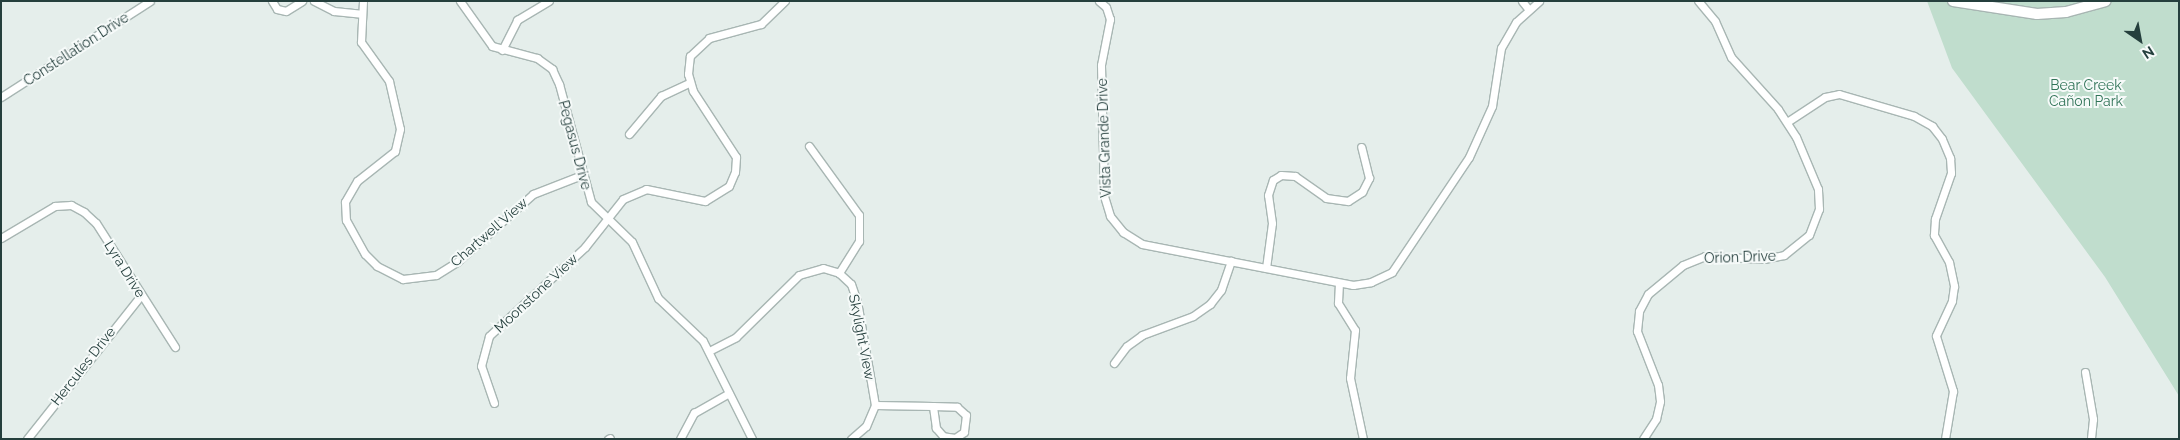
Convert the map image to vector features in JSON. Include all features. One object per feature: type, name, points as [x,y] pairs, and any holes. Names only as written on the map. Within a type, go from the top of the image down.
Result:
[{"type":"street","name":"Constellation Drive","points":[[1,98],[150,1]]},
{"type":"street","points":[[272,1],[278,9],[286,11],[302,1]]},
{"type":"street","points":[[314,1],[334,11],[362,14]]},
{"type":"street","name":"Chartwell View","points":[[363,1],[361,42],[392,89],[400,137],[390,156],[351,187],[345,211],[365,254],[384,272],[413,280],[436,275],[462,257],[534,194],[582,175]]},
{"type":"street","name":"Pegasus Drive","points":[[460,1],[484,38],[502,50],[537,58],[552,70],[559,84],[582,175],[591,202],[632,242],[658,298],[698,335],[709,351],[752,439]]},
{"type":"street","points":[[502,50],[517,20],[548,1]]},
{"type":"street","points":[[629,134],[661,96],[689,82],[690,56],[701,42],[716,35],[761,24],[784,1]]},
{"type":"street","name":"Vista Grande Drive","points":[[1099,1],[1106,7],[1110,20],[1101,79],[1104,196],[1110,216],[1123,232],[1142,244],[1339,282]]},
{"type":"street","points":[[1522,1],[1529,10]]},
{"type":"street","points":[[1363,439],[1353,395],[1349,366],[1354,330],[1338,304],[1339,282],[1371,282],[1385,276],[1398,265],[1483,132],[1492,106],[1500,48],[1510,30],[1539,1]]},
{"type":"street","name":"Orion Drive","points":[[1643,439],[1656,419],[1660,401],[1658,385],[1637,331],[1639,311],[1648,294],[1690,261],[1714,255],[1774,258],[1793,250],[1814,228],[1819,209],[1818,189],[1804,153],[1787,122],[1731,57],[1713,16],[1698,1]]},
{"type":"street","points":[[1953,1],[2037,14],[2066,12],[2106,1]]},
{"type":"street","name":"Moonstone View","points":[[494,402],[481,366],[489,336],[578,253],[623,200],[638,190],[654,190],[705,201],[729,186],[736,165],[733,149],[689,82]]},
{"type":"street","points":[[1787,122],[1824,96],[1839,94],[1914,116],[1932,126],[1942,139],[1950,158],[1951,174],[1935,219],[1934,235],[1949,262],[1954,286],[1952,301],[1937,329],[1936,336],[1953,391],[1946,439]]},
{"type":"street","points":[[709,351],[736,337],[799,275],[823,268],[839,273],[859,241],[859,215],[809,146]]},
{"type":"street","points":[[1266,268],[1272,222],[1268,195],[1273,180],[1281,175],[1295,176],[1326,198],[1348,201],[1362,192],[1369,178],[1360,147]]},
{"type":"street","name":"Lyra Drive","points":[[1,238],[47,209],[63,204],[78,208],[96,224],[175,347]]},
{"type":"street","points":[[1114,363],[1128,346],[1142,335],[1193,316],[1210,304],[1221,290],[1231,261]]},
{"type":"street","name":"Skylight View","points":[[839,273],[851,284],[857,300],[875,405]]},
{"type":"street","name":"Hercules Drive","points":[[27,439],[141,294]]},
{"type":"street","points":[[2085,372],[2093,419],[2091,439]]},
{"type":"street","points":[[680,439],[694,413],[729,393]]},
{"type":"street","points":[[850,439],[866,426],[875,405],[933,406],[955,407],[962,410],[967,422],[964,432],[955,438],[943,436],[936,428],[933,406]]},
{"type":"green space","name":"Bear Creek Cañon Park","points":[[1927,1],[2179,1],[2179,396],[2105,277],[1952,68]]}]
